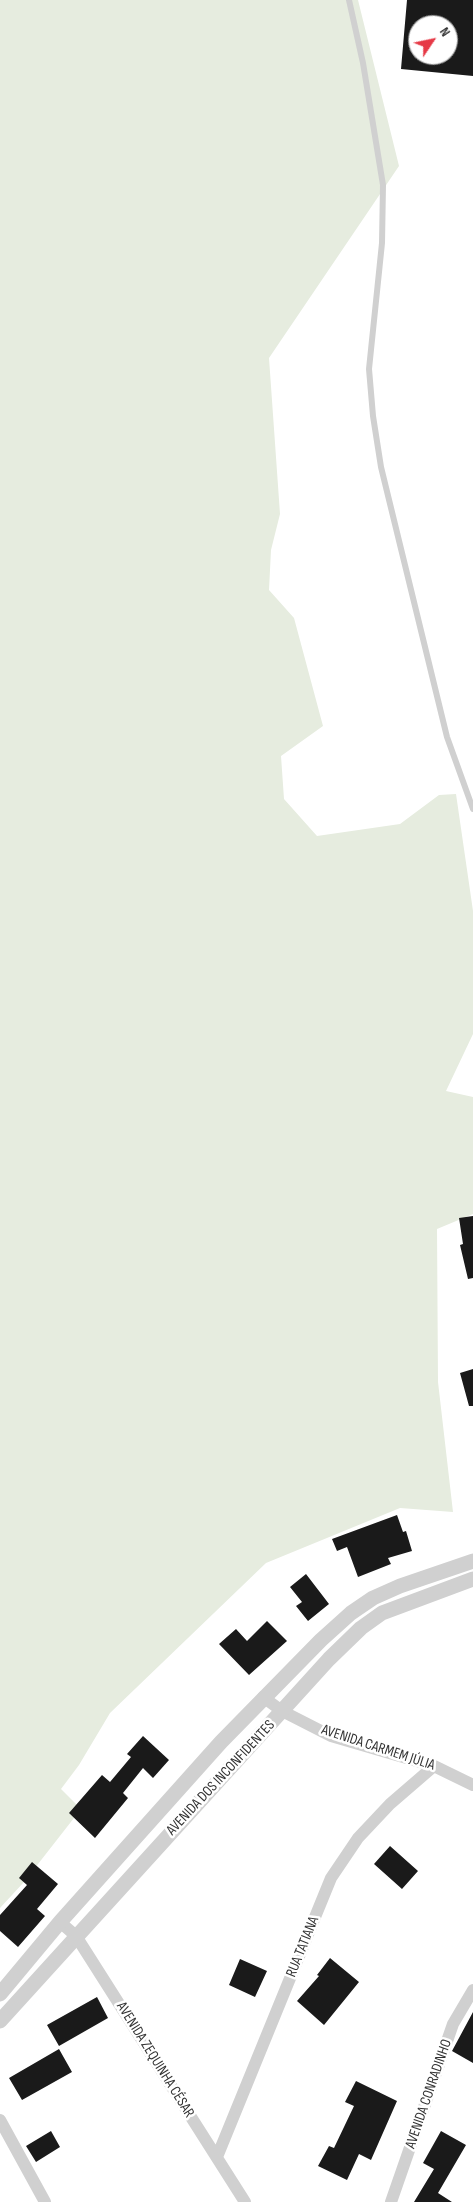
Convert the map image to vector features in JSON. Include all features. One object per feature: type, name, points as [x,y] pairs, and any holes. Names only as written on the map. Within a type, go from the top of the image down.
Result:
[{"type":"street","name":"AVENIDA DOS INCONFIDENTES","points":[[0,1994],[60,1922],[263,1697],[327,1635],[373,1598],[473,1561]]},
{"type":"street","name":"AVENIDA DOS INCONFIDENTES","points":[[0,2021],[329,1659],[368,1623],[382,1613],[473,1579]]},
{"type":"street","name":"AVENIDA CARMEM JÚLIA","points":[[263,1697],[282,1711],[331,1736],[434,1766],[473,1785]]},
{"type":"street","name":"RUA TATIANA","points":[[217,2157],[331,1878],[358,1838],[390,1804],[434,1766]]},
{"type":"street","name":"AVENIDA ZEQUINHA CÉSAR","points":[[60,1922],[76,1936],[245,2202]]},
{"type":"street","name":"AVENIDA CONRADINHO","points":[[391,2202],[454,2024],[473,1990]]},
{"type":"street","points":[[0,2120],[45,2202]]},
{"type":"lane","points":[[349,0],[363,63],[383,186],[382,243],[369,369],[372,416],[382,476],[447,737],[473,809]]},
{"type":"shaded area","points":[[0,0],[358,0],[399,166],[269,358],[280,514],[271,550],[269,590],[294,618],[323,726],[281,756],[284,799],[317,836],[400,824],[439,795],[456,794],[473,911],[473,1034],[446,1091],[473,1097],[473,1214],[437,1229],[438,1382],[453,1512],[400,1508],[266,1563],[110,1713],[79,1765],[61,1789],[81,1809],[24,1882],[0,1908]]},
{"type":"building","points":[[407,0],[473,0],[473,76],[401,69]]},
{"type":"building","points":[[473,1216],[473,1278],[468,1279],[460,1245],[463,1244],[459,1218]]},
{"type":"building","points":[[473,1369],[473,1406],[469,1406],[460,1373]]},
{"type":"building","points":[[397,1515],[403,1532],[406,1531],[412,1551],[388,1558],[391,1564],[358,1577],[347,1547],[337,1551],[332,1539]]},
{"type":"building","points":[[306,1574],[329,1604],[308,1621],[296,1606],[302,1602],[290,1587]]},
{"type":"building","points":[[267,1621],[287,1641],[249,1675],[219,1644],[236,1629],[247,1641]]},
{"type":"building","points":[[143,1736],[169,1760],[153,1778],[143,1768],[123,1793],[128,1798],[95,1838],[69,1813],[102,1775],[110,1782],[131,1757],[127,1754]]},
{"type":"building","points":[[390,1846],[418,1871],[402,1889],[374,1864]]},
{"type":"building","points":[[32,1862],[58,1884],[37,1909],[45,1916],[18,1947],[0,1931],[0,1915],[27,1885],[19,1878]]},
{"type":"building","points":[[330,1958],[359,1982],[324,2025],[297,2001],[319,1976],[317,1975]]},
{"type":"building","points":[[240,1959],[267,1971],[255,1997],[229,1985]]},
{"type":"building","points":[[97,1997],[108,2018],[59,2046],[47,2025]]},
{"type":"building","points":[[473,2012],[473,2063],[452,2051]]},
{"type":"building","points":[[59,2049],[72,2072],[22,2100],[9,2078]]},
{"type":"building","points":[[356,2081],[397,2101],[371,2160],[359,2154],[347,2180],[318,2166],[329,2146],[334,2148],[354,2106],[345,2102]]},
{"type":"building","points":[[51,2131],[60,2147],[36,2162],[26,2146]]},
{"type":"building","points":[[441,2131],[466,2145],[438,2193],[452,2202],[414,2202],[434,2169],[423,2163]]}]
